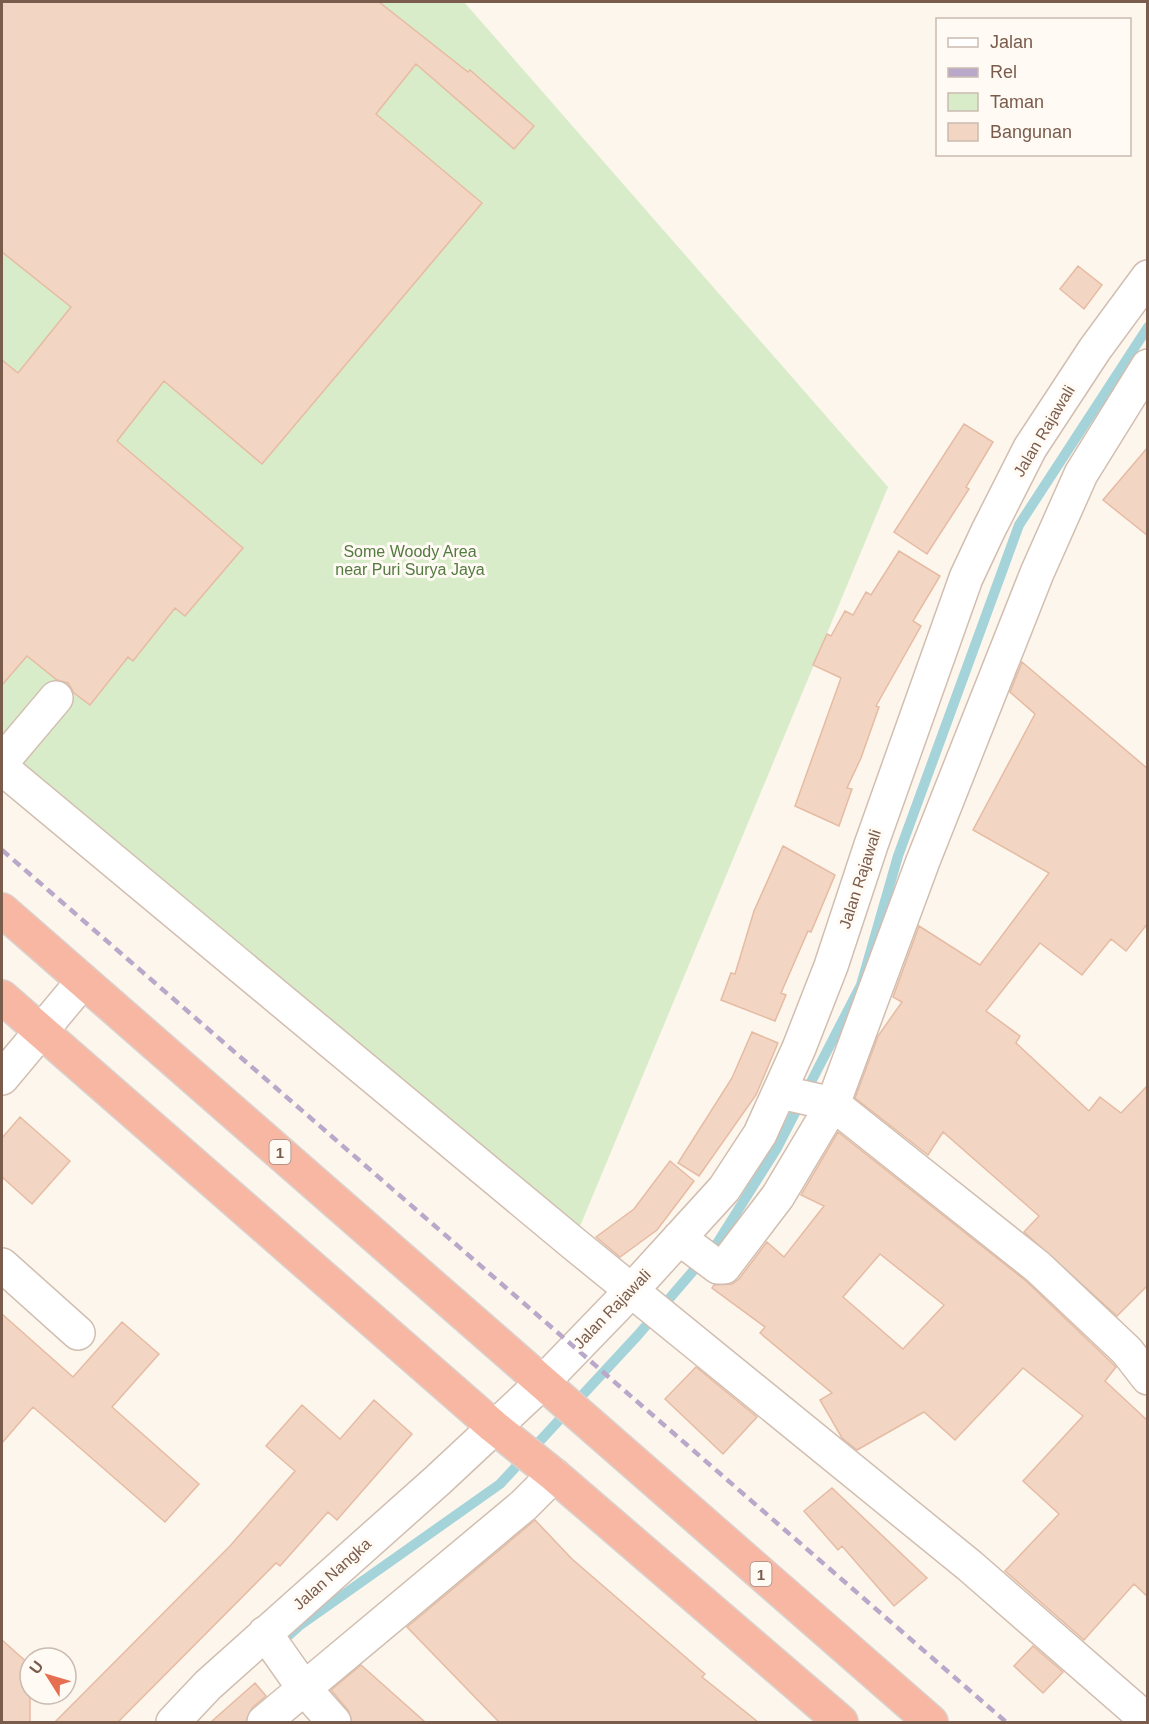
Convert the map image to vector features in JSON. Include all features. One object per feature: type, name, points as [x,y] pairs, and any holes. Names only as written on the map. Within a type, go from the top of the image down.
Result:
[{"type":"highway","name":"1","points":[[2,910],[931,1722]]},
{"type":"highway","points":[[2,997],[500,1433],[550,1472],[841,1722]]},
{"type":"street","name":"Jalan Rajawali","points":[[500,1433],[551,1388],[683,1241],[724,1189],[760,1134],[783,1093],[831,966],[871,845],[966,578],[1030,448],[1148,277]]},
{"type":"street","points":[[683,1241],[718,1267],[724,1267],[778,1196],[826,1102],[1037,573],[1081,474],[1140,379],[1098,351]]},
{"type":"street","points":[[2,762],[56,698]]},
{"type":"street","points":[[2,768],[635,1294],[970,1566],[1148,1722]]},
{"type":"street","points":[[2,1077],[83,981]]},
{"type":"street","points":[[783,1093],[826,1102],[1038,1267],[1127,1351],[1148,1378]]},
{"type":"street","points":[[2,1265],[78,1333]]},
{"type":"street","name":"Jalan Nangka","points":[[173,1722],[208,1685],[268,1638],[438,1480],[500,1433]]},
{"type":"street","points":[[264,1722],[301,1684],[524,1505],[550,1472]]},
{"type":"street","points":[[268,1638],[301,1684],[334,1722]]},
{"type":"green space","name":"Some Woody Area near Puri Surya Jaya","points":[[2,2],[464,2],[888,487],[573,1243],[2,746]]},
{"type":"building","points":[[2,2],[379,2],[468,72],[470,70],[534,126],[514,149],[416,64],[376,114],[482,203],[262,464],[164,381],[117,441],[243,548],[185,616],[175,608],[133,661],[128,657],[90,705],[74,693],[68,683],[57,680],[27,656],[2,685],[2,360],[18,373],[71,307],[2,252]]},
{"type":"building","points":[[1078,266],[1102,285],[1084,309],[1060,289]]},
{"type":"building","points":[[964,424],[993,442],[966,487],[969,489],[927,554],[894,532]]},
{"type":"building","points":[[1148,447],[1148,536],[1103,500]]},
{"type":"building","points":[[899,551],[940,576],[913,621],[921,626],[876,706],[879,707],[861,758],[847,788],[852,789],[839,826],[795,806],[841,678],[813,665],[827,634],[831,636],[845,611],[853,615],[866,592],[871,595]]},
{"type":"building","points":[[1022,662],[1148,769],[1148,923],[1126,951],[1111,939],[1082,975],[1040,943],[986,1011],[1020,1036],[1016,1043],[1089,1111],[1100,1097],[1121,1113],[1148,1085],[1148,1285],[1117,1316],[1024,1232],[1039,1216],[943,1132],[928,1155],[855,1098],[878,1036],[902,1002],[893,997],[919,926],[980,965],[1049,873],[973,830],[1035,714],[1010,692]]},
{"type":"building","points":[[783,846],[835,875],[811,932],[808,931],[781,993],[786,995],[775,1021],[721,1000],[731,973],[735,974],[754,911]]},
{"type":"building","points":[[752,1032],[778,1043],[756,1095],[699,1176],[678,1163],[732,1078]]},
{"type":"building","points":[[20,1117],[70,1161],[32,1204],[2,1177],[2,1138]]},
{"type":"building","points":[[838,1132],[1026,1281],[1116,1367],[1105,1381],[1148,1421],[1148,1597],[1134,1584],[1084,1640],[1005,1571],[1059,1514],[1023,1481],[1083,1416],[1023,1368],[955,1440],[924,1412],[857,1450],[842,1438],[820,1400],[832,1393],[760,1333],[765,1327],[712,1288],[714,1285],[732,1284],[739,1279],[767,1242],[784,1257],[824,1206],[801,1195]],"holes":[[[880,1254],[944,1305],[903,1349],[843,1297]]]},
{"type":"building","points":[[670,1161],[694,1181],[657,1230],[620,1257],[596,1237],[634,1209]]},
{"type":"building","points":[[2,1314],[73,1377],[122,1322],[159,1354],[112,1407],[199,1484],[165,1522],[33,1407],[2,1443]]},
{"type":"building","points":[[696,1367],[757,1417],[723,1454],[665,1399]]},
{"type":"building","points":[[374,1400],[412,1434],[337,1520],[328,1512],[280,1566],[276,1563],[118,1722],[55,1722],[71,1706],[78,1706],[78,1699],[230,1546],[295,1471],[266,1446],[302,1405],[340,1439]]},
{"type":"building","points":[[832,1488],[927,1578],[894,1606],[842,1546],[838,1550],[804,1511]]},
{"type":"building","points":[[535,1520],[572,1559],[705,1674],[702,1677],[758,1722],[499,1722],[407,1627]]},
{"type":"building","points":[[2,1640],[18,1654],[18,1706],[30,1706],[30,1722],[2,1722]]},
{"type":"building","points":[[1033,1646],[1063,1672],[1043,1693],[1014,1666]]},
{"type":"building","points":[[361,1665],[425,1722],[352,1722],[348,1710],[331,1690]]},
{"type":"building","points":[[255,1683],[266,1696],[252,1708],[246,1722],[211,1722]]},
{"type":"waterway","points":[[277,1646],[299,1626],[500,1484],[638,1335],[718,1242],[777,1148],[861,985],[898,856],[1019,525],[1148,327]]},
{"type":"railway","points":[[2,850],[1006,1722]]}]
